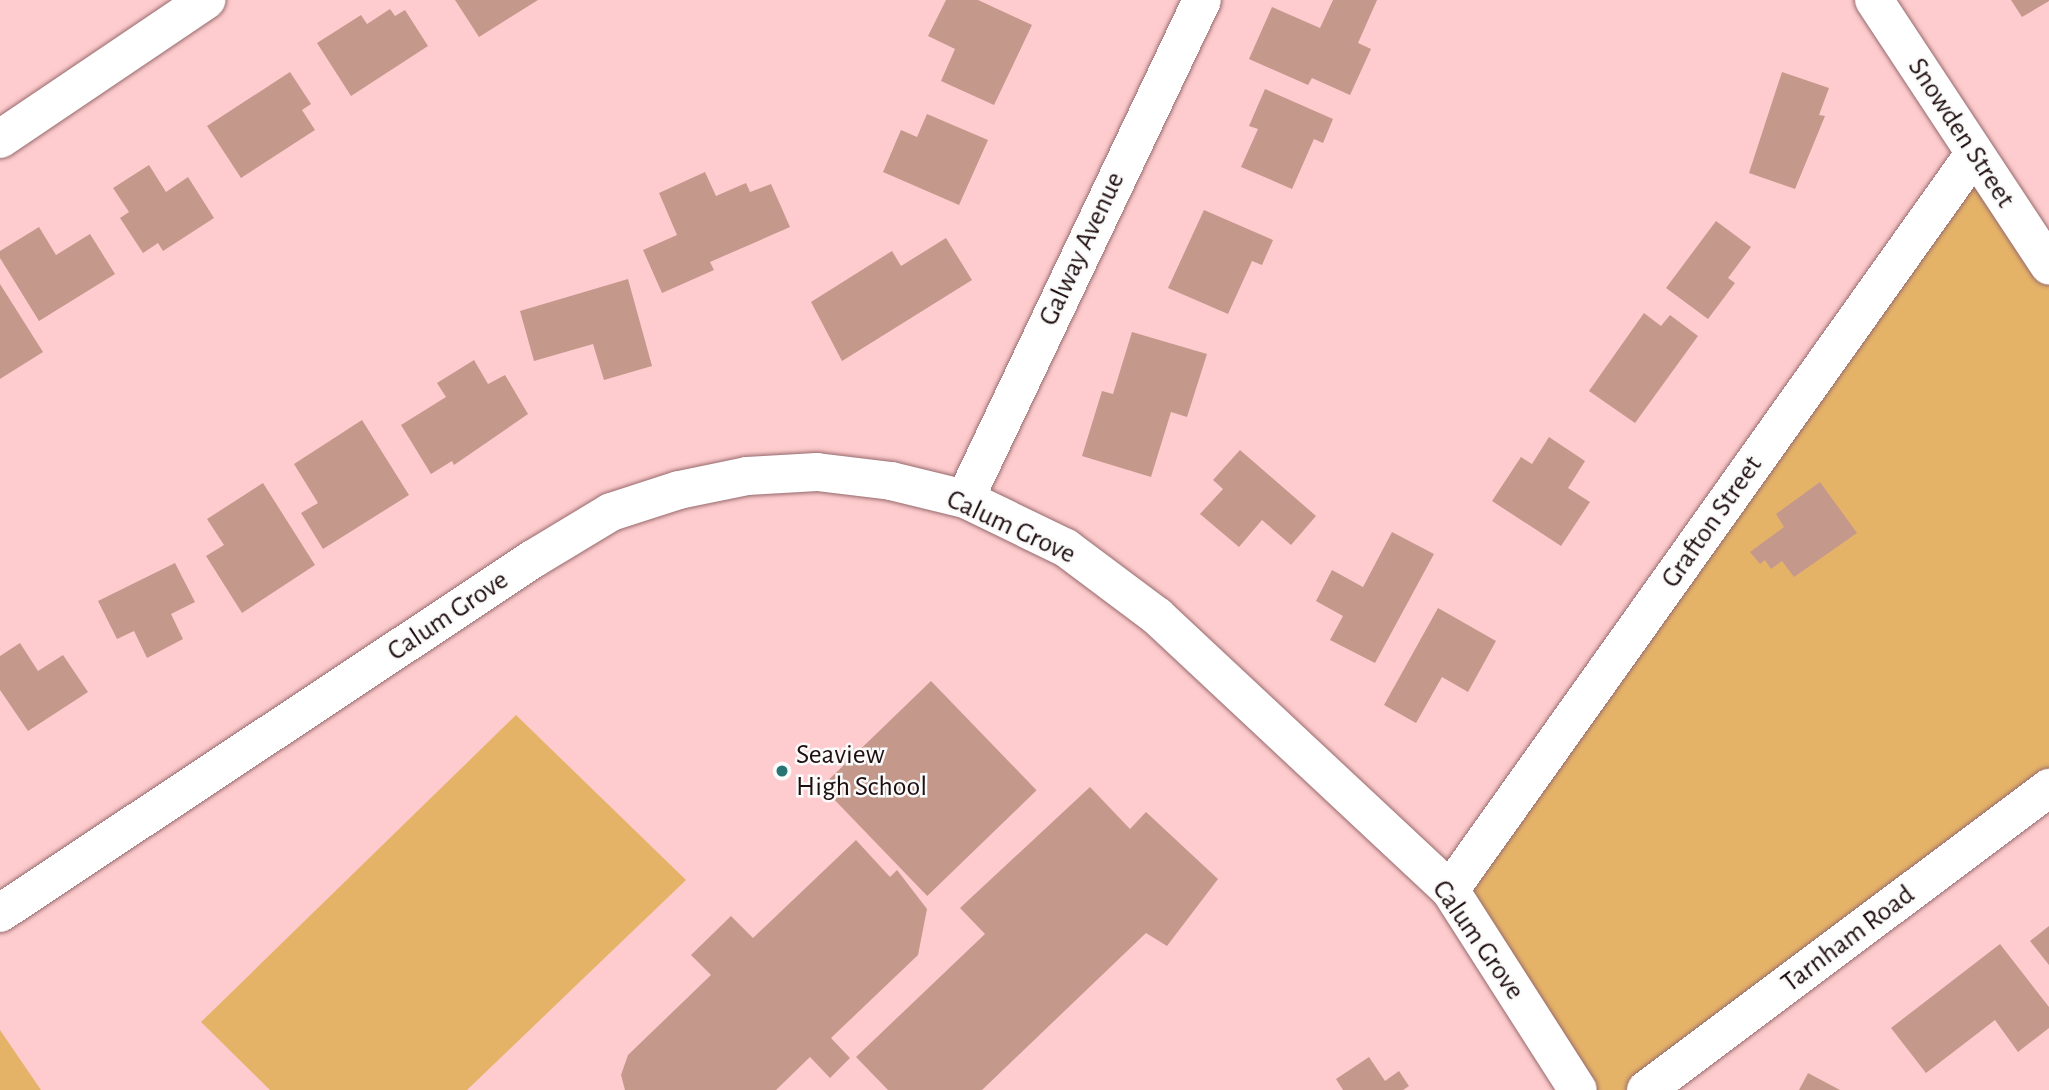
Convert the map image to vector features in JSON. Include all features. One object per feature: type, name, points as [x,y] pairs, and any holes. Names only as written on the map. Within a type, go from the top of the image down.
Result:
[{"type":"street","points":[[0,139],[206,0]]},
{"type":"street","name":"Galway Avenue","points":[[965,499],[1202,0]]},
{"type":"street","name":"Snowden Street","points":[[1874,0],[2049,265]]},
{"type":"street","name":"Grafton Street","points":[[1450,890],[1974,154]]},
{"type":"street","name":"Calum Grove","points":[[0,913],[533,559],[611,512],[679,490],[747,476],[817,472],[891,481],[965,499],[1066,548],[1157,616],[1450,890],[1578,1090]]},
{"type":"street","name":"Tarnham Road","points":[[1646,1090],[2049,788]]},
{"type":"shaded area","points":[[1975,171],[2049,281],[2049,776],[1631,1090],[1593,1090],[1465,891]]},
{"type":"shaded area","points":[[516,715],[686,880],[467,1090],[270,1090],[201,1022]]},
{"type":"shaded area","points":[[0,1030],[41,1090],[0,1090]]},
{"type":"building","points":[[455,0],[538,0],[479,37]]},
{"type":"building","points":[[946,0],[978,0],[1032,25],[994,105],[941,81],[955,49],[928,36]]},
{"type":"building","points":[[1333,0],[1377,0],[1358,43],[1371,49],[1350,95],[1312,78],[1308,85],[1249,59],[1272,7],[1320,28]]},
{"type":"building","points":[[2011,0],[2049,0],[2049,1],[2022,17]]},
{"type":"building","points":[[390,9],[395,16],[405,10],[428,46],[351,96],[317,43],[361,15],[367,24]]},
{"type":"building","points":[[290,72],[311,104],[302,110],[315,130],[241,178],[207,126]]},
{"type":"building","points":[[1782,72],[1829,88],[1819,115],[1825,116],[1795,189],[1749,173]]},
{"type":"building","points":[[1265,89],[1333,119],[1323,143],[1314,139],[1292,189],[1241,167],[1258,129],[1249,126]]},
{"type":"building","points":[[927,114],[988,140],[959,205],[883,172],[901,130],[917,137]]},
{"type":"building","points":[[149,165],[166,192],[188,177],[214,218],[163,251],[158,243],[143,253],[120,218],[129,212],[113,188]]},
{"type":"building","points":[[705,172],[716,196],[746,183],[750,192],[771,184],[790,227],[710,262],[714,270],[662,293],[643,250],[677,235],[659,193]]},
{"type":"building","points":[[1204,210],[1273,240],[1262,265],[1252,261],[1228,314],[1168,288]]},
{"type":"building","points":[[1716,221],[1751,247],[1728,278],[1735,283],[1708,319],[1666,288]]},
{"type":"building","points":[[39,227],[56,255],[90,234],[115,274],[39,321],[0,258],[0,251]]},
{"type":"building","points":[[946,238],[972,280],[842,361],[811,302],[892,251],[901,266]]},
{"type":"building","points":[[628,279],[652,366],[604,380],[593,344],[534,361],[520,311]]},
{"type":"building","points":[[0,284],[43,352],[0,379]]},
{"type":"building","points":[[1644,313],[1661,326],[1670,315],[1698,336],[1635,423],[1589,391]]},
{"type":"building","points":[[1132,332],[1207,354],[1187,417],[1171,412],[1151,477],[1082,456],[1102,391],[1113,394]]},
{"type":"building","points":[[474,360],[488,384],[505,375],[528,414],[454,465],[452,461],[431,474],[401,425],[446,397],[437,383]]},
{"type":"building","points":[[362,420],[409,495],[323,549],[301,513],[318,503],[294,464]]},
{"type":"building","points":[[1549,437],[1585,461],[1568,488],[1590,502],[1561,546],[1492,501],[1521,457],[1532,464]]},
{"type":"building","points":[[1240,450],[1316,516],[1291,545],[1262,520],[1239,547],[1200,514],[1223,489],[1213,480]]},
{"type":"building","points":[[1820,482],[1857,533],[1794,577],[1782,561],[1771,569],[1765,560],[1760,564],[1750,552],[1784,527],[1776,514]]},
{"type":"building","points":[[263,483],[315,565],[242,613],[206,556],[224,545],[207,519]]},
{"type":"building","points":[[1392,532],[1434,554],[1375,663],[1330,640],[1343,616],[1316,601],[1332,570],[1363,587]]},
{"type":"building","points":[[175,563],[195,602],[171,614],[183,639],[147,658],[134,631],[117,639],[98,601]]},
{"type":"building","points":[[1438,608],[1496,641],[1468,692],[1442,677],[1416,723],[1384,705]]},
{"type":"building","points":[[20,643],[38,671],[63,655],[88,692],[28,731],[0,690],[0,656]]},
{"type":"building","points":[[931,681],[1037,790],[927,896],[822,787]]},
{"type":"building","points":[[1090,787],[1130,829],[1146,812],[1218,879],[1167,946],[1146,933],[982,1090],[888,1090],[856,1057],[985,934],[960,908]]},
{"type":"building","points":[[856,840],[890,877],[897,870],[927,909],[918,955],[831,1038],[850,1058],[830,1078],[810,1057],[776,1090],[625,1090],[621,1075],[628,1055],[711,975],[691,955],[731,916],[753,938]]},
{"type":"building","points":[[2049,926],[2049,965],[2030,941]]},
{"type":"building","points":[[2000,944],[2049,1007],[2049,1028],[2018,1052],[1995,1020],[1926,1073],[1891,1028]]},
{"type":"building","points":[[1369,1057],[1385,1081],[1399,1071],[1409,1086],[1403,1090],[1343,1090],[1336,1079]]},
{"type":"building","points":[[1808,1073],[1840,1090],[1799,1090]]},
{"type":"place","name":"Seaview High School","points":[[782,771]]}]
